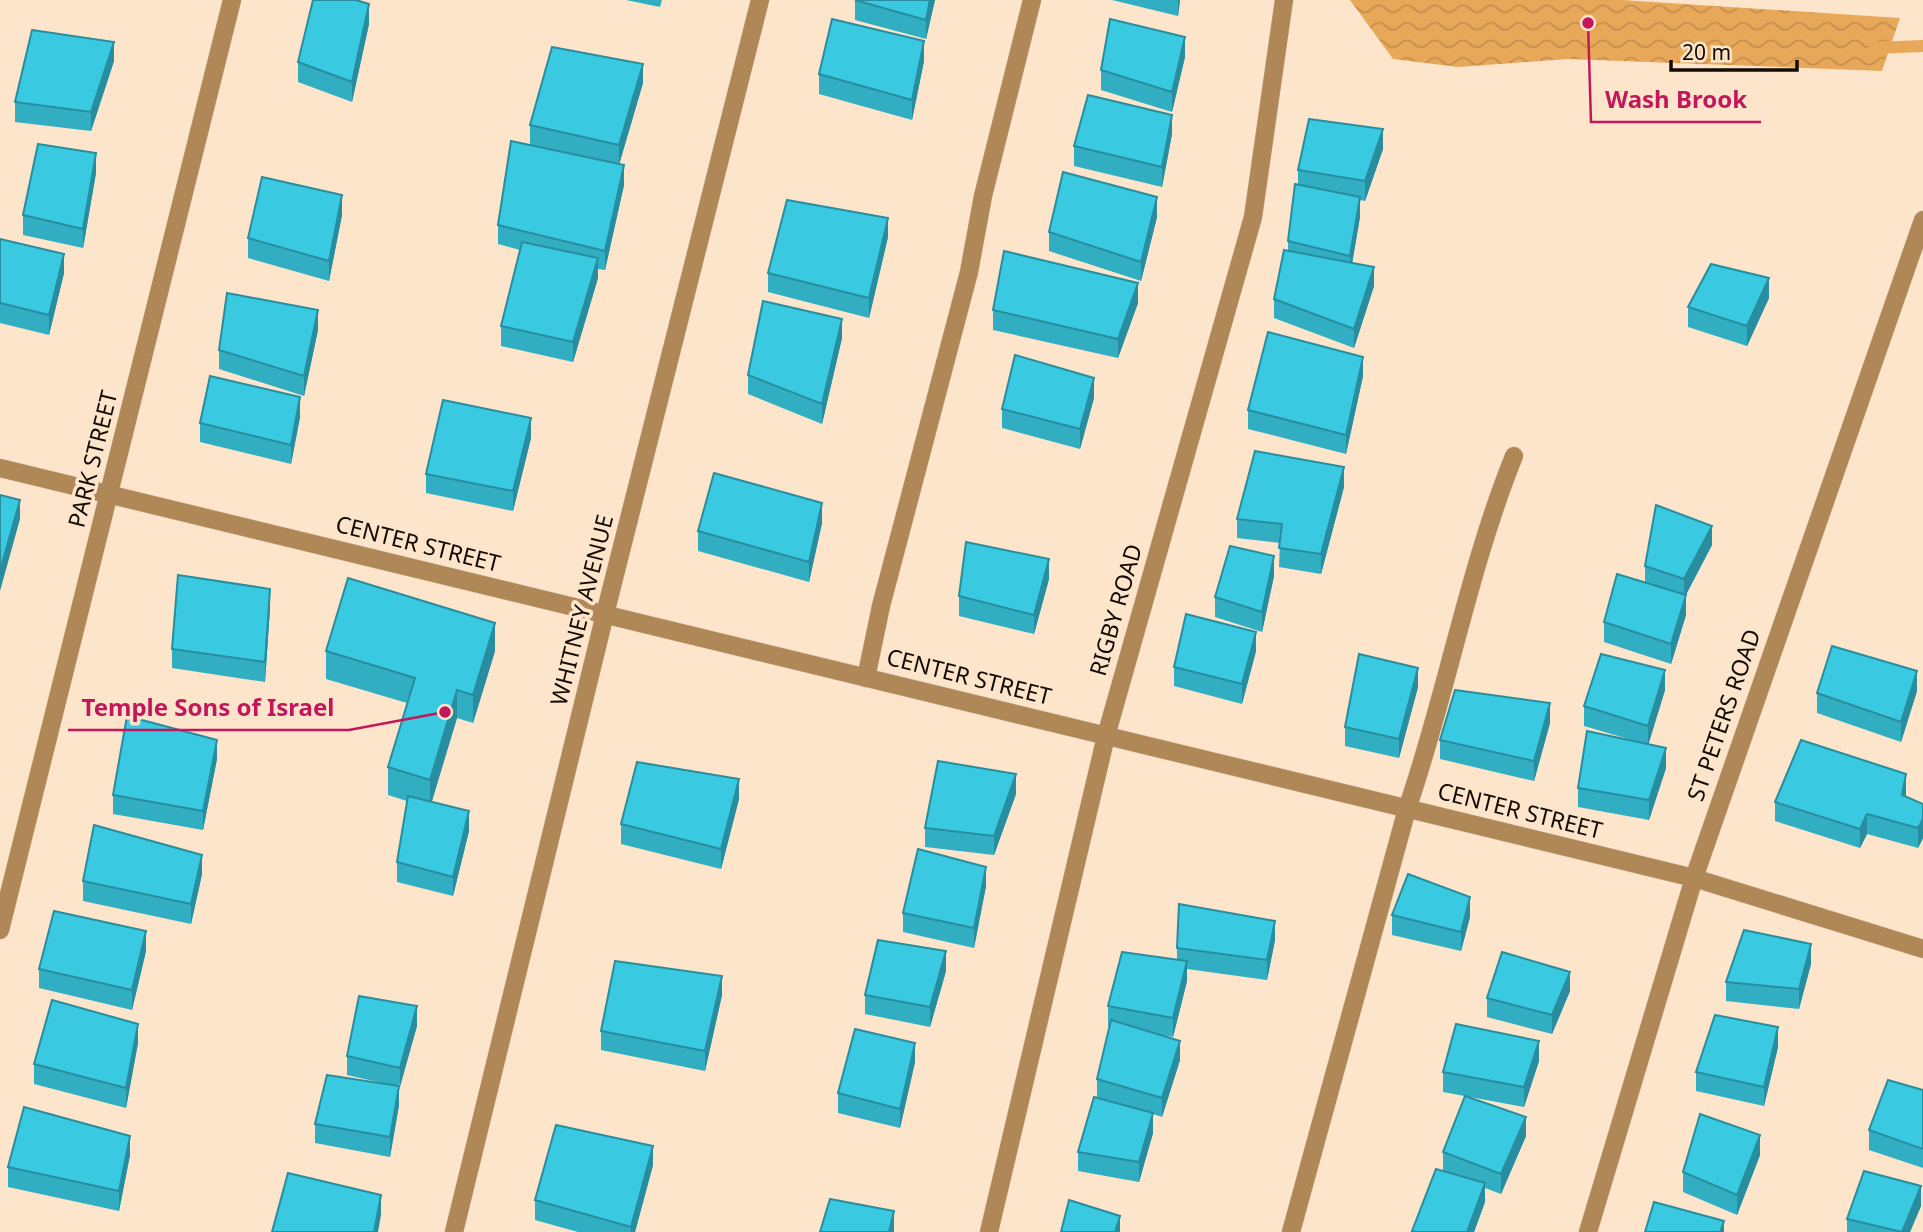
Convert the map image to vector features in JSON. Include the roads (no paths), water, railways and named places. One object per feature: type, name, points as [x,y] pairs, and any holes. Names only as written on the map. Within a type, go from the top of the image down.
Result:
[{"type":"street","name":"PARK STREET","points":[[0,930],[232,0]]},
{"type":"street","name":"WHITNEY AVENUE","points":[[454,1232],[605,614],[760,0]]},
{"type":"street","points":[[866,678],[881,606],[969,272],[983,196],[1032,0]]},
{"type":"street","name":"RIGBY ROAD","points":[[989,1232],[1106,736],[1253,217],[1284,0]]},
{"type":"street","name":"ST PETERS ROAD","points":[[1588,1232],[1693,878],[1923,220]]},
{"type":"street","points":[[1291,1232],[1407,809],[1426,753],[1484,546],[1514,456]]},
{"type":"street","name":"CENTER STREET","points":[[0,468],[1693,878],[1923,948]]},
{"type":"water","points":[[1350,0],[1622,0],[1900,18],[1882,71],[1568,59],[1458,67],[1393,59]]},
{"type":"waterway","points":[[1874,48],[1923,46]]},
{"type":"place","name":"Wash Brook","points":[[1588,23]]},
{"type":"place","name":"Temple Sons of Israel","points":[[445,712]]}]
